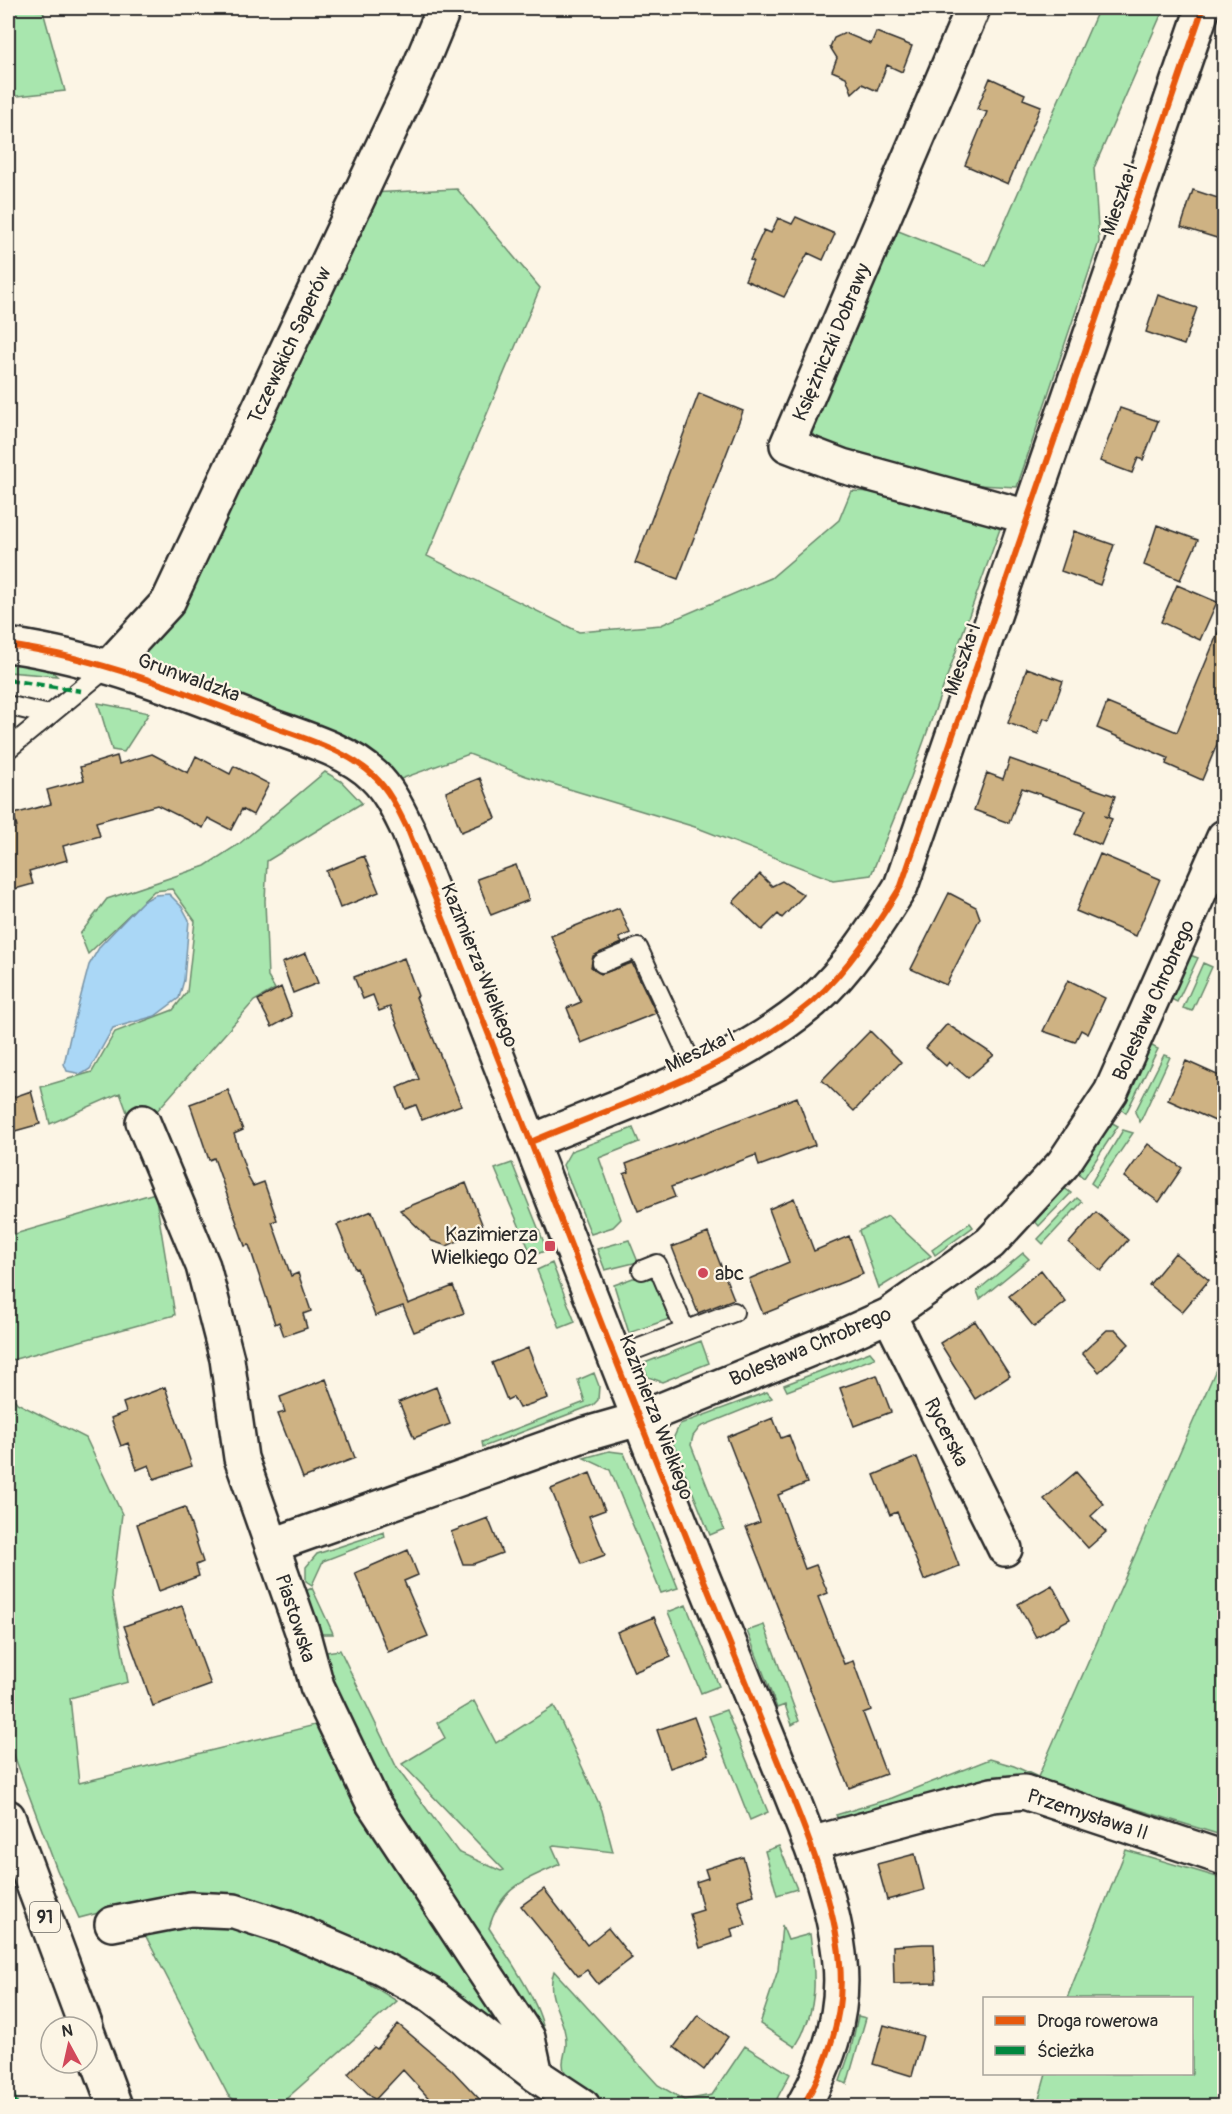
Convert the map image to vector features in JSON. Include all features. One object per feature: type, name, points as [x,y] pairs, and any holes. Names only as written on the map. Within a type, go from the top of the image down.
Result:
[{"type":"street","name":"Tczewskich Saperów","points":[[109,666],[168,603],[418,71],[444,8]]},
{"type":"street","name":"Księżniczki Dobrawy","points":[[973,8],[787,445],[842,466],[1028,518]]},
{"type":"street","name":"Mieszka I","points":[[533,1141],[696,1073],[764,1038],[814,1000],[868,938],[901,886],[1203,8]]},
{"type":"street","name":"Grunwaldzka","points":[[8,645],[109,666],[159,682],[354,761]]},
{"type":"street","name":"Kazimierza Wielkiego","points":[[354,761],[385,789],[408,830],[533,1141],[639,1419],[810,1844],[836,1930],[841,1966],[831,2048],[818,2080],[803,2106]]},
{"type":"street","name":"Bolesława Chrobrego","points":[[273,1545],[583,1435],[639,1419],[889,1315],[990,1243],[1063,1164],[1111,1092],[1224,837]]},
{"type":"street","name":"Piastowska","points":[[143,1122],[203,1266],[227,1359],[241,1458],[273,1545],[317,1686],[373,1803],[528,2038],[536,2075]]},
{"type":"street","name":"Rycerska","points":[[889,1315],[1005,1549]]},
{"type":"street","name":"Przemysława II","points":[[810,1844],[992,1795],[1024,1792],[1224,1858]]},
{"type":"street","name":"91","points":[[8,1817],[82,2015]]},
{"type":"street","points":[[112,1924],[190,1909],[234,1911],[290,1929],[379,1967],[431,1995],[536,2075],[583,2106]]},
{"type":"street","name":"91","points":[[99,2062],[115,2106]]},
{"type":"lane","points":[[8,749],[109,666]]},
{"type":"lane","points":[[8,708],[11,706],[48,715]]},
{"type":"lane","points":[[602,963],[638,948],[696,1073]]},
{"type":"lane","points":[[642,1270],[657,1264],[685,1330]]},
{"type":"lane","points":[[615,1358],[734,1312]]},
{"type":"green space","points":[[8,8],[43,11],[65,91],[8,97]]},
{"type":"green space","points":[[1099,8],[1164,8],[1094,168],[1099,242],[1017,487],[958,484],[848,454],[810,433],[896,230],[986,266]]},
{"type":"green space","points":[[457,189],[540,288],[427,556],[579,632],[661,625],[771,578],[839,520],[851,491],[922,494],[1000,529],[911,777],[871,875],[833,880],[695,827],[526,776],[469,754],[401,779],[340,735],[141,657],[368,193]]},
{"type":"green space","points":[[8,661],[45,665],[57,676],[8,672]]},
{"type":"green space","points":[[98,703],[149,713],[124,752],[112,750]]},
{"type":"green space","points":[[325,772],[341,781],[362,803],[267,861],[265,901],[268,977],[275,989],[254,1001],[156,1112],[131,1123],[120,1093],[50,1124],[41,1087],[92,1072],[115,1032],[173,1010],[187,992],[195,921],[172,889],[154,891],[88,954],[80,934],[107,899],[205,866],[239,844]]},
{"type":"green space","points":[[1190,955],[1198,958],[1177,1002],[1169,998]]},
{"type":"green space","points":[[1203,963],[1212,967],[1192,1011],[1183,1008]]},
{"type":"green space","points":[[1150,1045],[1158,1049],[1126,1113],[1118,1107]]},
{"type":"green space","points":[[1164,1055],[1170,1057],[1140,1122],[1135,1112]]},
{"type":"green space","points":[[1109,1121],[1118,1126],[1084,1178],[1075,1171]]},
{"type":"green space","points":[[633,1128],[639,1142],[599,1158],[621,1219],[613,1227],[591,1234],[563,1165],[571,1151]]},
{"type":"green space","points":[[1123,1130],[1133,1133],[1096,1187],[1091,1183]]},
{"type":"green space","points":[[512,1163],[547,1250],[532,1256],[495,1169]]},
{"type":"green space","points":[[1063,1187],[1071,1193],[1039,1226],[1033,1219]]},
{"type":"green space","points":[[155,1193],[175,1315],[8,1361],[8,1236]]},
{"type":"green space","points":[[1077,1198],[1082,1202],[1043,1244],[1038,1239]]},
{"type":"green space","points":[[888,1216],[931,1256],[879,1288],[859,1231]]},
{"type":"green space","points":[[970,1223],[973,1227],[935,1255],[932,1250]]},
{"type":"green space","points":[[629,1240],[638,1262],[605,1270],[597,1249]]},
{"type":"green space","points":[[1023,1253],[1029,1259],[980,1299],[977,1291]]},
{"type":"green space","points":[[552,1263],[575,1322],[560,1328],[537,1270]]},
{"type":"green space","points":[[633,1278],[653,1278],[669,1319],[629,1333],[614,1285]]},
{"type":"green space","points":[[701,1341],[709,1363],[662,1382],[648,1377],[642,1364]]},
{"type":"green space","points":[[1224,1351],[1224,1836],[1104,1799],[1159,1817],[1157,1825],[1039,1785],[840,1822],[836,1815],[892,1798],[990,1759],[1014,1766],[1038,1777]]},
{"type":"green space","points":[[870,1352],[875,1358],[787,1391],[784,1385]]},
{"type":"green space","points":[[594,1373],[599,1386],[598,1400],[593,1405],[483,1447],[482,1442],[585,1402],[578,1380]]},
{"type":"green space","points":[[8,1390],[17,1403],[86,1438],[122,1514],[112,1595],[128,1682],[70,1698],[79,1783],[327,1722],[527,2054],[371,1951],[291,1909],[254,1902],[106,1911],[79,1918],[57,1870],[8,1739]]},
{"type":"green space","points":[[767,1392],[772,1398],[700,1427],[693,1436],[691,1445],[724,1529],[710,1535],[672,1441],[680,1424]]},
{"type":"green space","points":[[609,1451],[624,1453],[678,1588],[661,1593],[610,1470],[584,1458]]},
{"type":"green space","points":[[384,1532],[385,1537],[323,1561],[312,1585],[306,1581],[306,1567],[317,1554]]},
{"type":"green space","points":[[312,1588],[333,1634],[319,1634],[301,1593]]},
{"type":"green space","points":[[686,1605],[719,1686],[701,1693],[668,1612]]},
{"type":"green space","points":[[764,1625],[799,1721],[792,1725],[785,1705],[777,1708],[747,1631]]},
{"type":"green space","points":[[340,1650],[397,1768],[458,1852],[501,1871],[504,1870],[402,1764],[445,1738],[437,1723],[474,1701],[496,1743],[554,1706],[602,1810],[613,1852],[552,1846],[560,1864],[525,1881],[507,1894],[494,1914],[489,1928],[517,1971],[536,2007],[545,2040],[543,2053],[377,1789],[319,1657],[326,1652]]},
{"type":"green space","points":[[726,1710],[768,1812],[750,1820],[709,1716]]},
{"type":"green space","points":[[779,1846],[797,1889],[777,1895],[765,1851]]},
{"type":"green space","points":[[1126,1850],[1224,1879],[1224,2106],[1037,2106],[1046,2075],[1193,2075],[1193,1997],[1067,1997]]},
{"type":"green space","points":[[204,1921],[319,1953],[397,2001],[278,2106],[242,2106],[228,2095],[141,1927]]},
{"type":"green space","points":[[782,1925],[788,1940],[810,1934],[812,1949],[814,1992],[812,2006],[803,2033],[795,2047],[760,2024],[778,1970]]},
{"type":"green space","points":[[554,1971],[658,2085],[684,2100],[712,2095],[745,2046],[790,2074],[773,2106],[596,2106],[575,2086],[564,2068],[566,2044],[552,1991]]},
{"type":"green space","points":[[858,2016],[866,2018],[847,2084],[840,2081],[851,2049]]},
{"type":"water","points":[[169,894],[182,907],[189,920],[184,980],[179,998],[155,1016],[113,1028],[90,1069],[82,1074],[67,1071],[64,1064],[89,965],[100,946],[142,902],[155,895]]},
{"type":"building","points":[[876,32],[912,46],[902,72],[887,65],[877,91],[862,84],[852,93],[846,77],[832,71],[837,58],[830,47],[834,38],[845,33],[871,44]]},
{"type":"building","points":[[990,78],[1025,94],[1023,99],[1041,106],[1008,184],[965,165],[987,112],[977,109]]},
{"type":"building","points":[[1193,190],[1224,200],[1224,224],[1220,239],[1181,227]]},
{"type":"building","points":[[796,217],[835,234],[823,260],[808,253],[784,297],[745,280],[753,261],[750,260],[764,230],[771,233],[778,218],[792,224]]},
{"type":"building","points":[[1158,295],[1197,308],[1184,345],[1146,332]]},
{"type":"building","points":[[699,393],[743,411],[678,579],[635,563]]},
{"type":"building","points":[[1120,408],[1158,421],[1143,460],[1138,458],[1132,473],[1100,461]]},
{"type":"building","points":[[1157,525],[1198,540],[1180,580],[1144,565]]},
{"type":"building","points":[[1074,531],[1114,545],[1100,585],[1061,571]]},
{"type":"building","points":[[1177,585],[1217,602],[1200,640],[1161,622]]},
{"type":"building","points":[[1224,618],[1224,728],[1202,780],[1166,764],[1168,758],[1097,728],[1107,703],[1177,732]]},
{"type":"building","points":[[1027,668],[1063,681],[1049,720],[1044,718],[1038,734],[1008,723]]},
{"type":"building","points":[[152,754],[188,773],[196,756],[230,774],[234,766],[269,784],[253,815],[242,809],[231,830],[208,818],[203,828],[157,805],[96,822],[100,836],[63,846],[67,860],[29,871],[33,884],[8,891],[8,819],[14,818],[17,828],[14,814],[51,804],[47,790],[84,780],[80,767],[117,756],[119,764]]},
{"type":"building","points":[[1010,759],[1115,796],[1108,817],[1104,816],[1112,819],[1101,845],[1075,834],[1086,810],[1022,788],[1009,823],[974,810],[987,773],[1003,779]]},
{"type":"building","points":[[480,778],[496,818],[461,832],[446,792]]},
{"type":"building","points":[[1100,854],[1160,879],[1136,936],[1076,911]]},
{"type":"building","points":[[364,856],[379,892],[340,908],[326,871]]},
{"type":"building","points":[[516,865],[529,900],[491,915],[477,879]]},
{"type":"building","points":[[760,874],[772,886],[782,881],[804,895],[782,918],[778,914],[762,930],[733,902]]},
{"type":"building","points":[[949,893],[976,907],[980,918],[946,985],[911,969]]},
{"type":"building","points":[[619,908],[630,933],[619,938],[622,943],[593,956],[591,967],[601,974],[632,963],[656,1013],[581,1043],[567,1008],[581,1002],[551,936]]},
{"type":"building","points":[[306,953],[318,983],[293,993],[282,963]]},
{"type":"building","points":[[404,958],[418,996],[416,997],[461,1105],[422,1120],[416,1105],[405,1109],[397,1088],[419,1079],[390,1007],[379,1011],[373,995],[363,999],[354,977]]},
{"type":"building","points":[[1068,980],[1105,998],[1088,1034],[1081,1030],[1075,1042],[1043,1031]]},
{"type":"building","points":[[281,987],[292,1016],[272,1027],[258,1000]]},
{"type":"building","points":[[947,1024],[994,1055],[968,1078],[949,1062],[946,1066],[926,1048]]},
{"type":"building","points":[[870,1031],[901,1062],[854,1111],[822,1080]]},
{"type":"building","points":[[1186,1061],[1224,1078],[1224,1125],[1168,1100]]},
{"type":"building","points":[[228,1090],[243,1130],[234,1134],[248,1177],[253,1186],[264,1182],[277,1220],[272,1222],[291,1276],[298,1273],[311,1311],[303,1314],[307,1328],[284,1336],[279,1322],[275,1324],[249,1245],[245,1246],[214,1158],[209,1160],[190,1104]]},
{"type":"building","points":[[31,1091],[40,1124],[8,1133],[8,1099]]},
{"type":"building","points":[[797,1097],[815,1145],[759,1166],[756,1155],[671,1187],[675,1197],[638,1211],[624,1174],[629,1172],[626,1164]]},
{"type":"building","points":[[1148,1144],[1182,1168],[1159,1202],[1124,1177]]},
{"type":"building","points":[[466,1183],[484,1229],[447,1246],[432,1241],[400,1210]]},
{"type":"building","points":[[794,1198],[814,1251],[849,1236],[863,1274],[763,1314],[749,1279],[789,1262],[769,1209]]},
{"type":"building","points":[[372,1211],[408,1304],[453,1286],[464,1313],[414,1332],[403,1306],[375,1316],[357,1268],[355,1269],[337,1225]]},
{"type":"building","points":[[1096,1212],[1128,1240],[1101,1271],[1069,1243]]},
{"type":"building","name":"abc","points":[[708,1233],[734,1299],[698,1313],[672,1247]]},
{"type":"building","points":[[1175,1253],[1209,1280],[1182,1312],[1149,1285]]},
{"type":"building","points":[[1041,1270],[1066,1302],[1034,1327],[1009,1296]]},
{"type":"building","points":[[975,1321],[1010,1376],[975,1399],[940,1343]]},
{"type":"building","points":[[1107,1330],[1116,1330],[1129,1344],[1099,1372],[1082,1353]]},
{"type":"building","points":[[528,1348],[548,1398],[519,1408],[513,1397],[507,1400],[492,1363]]},
{"type":"building","points":[[877,1375],[891,1412],[854,1426],[840,1388]]},
{"type":"building","points":[[326,1379],[355,1458],[303,1478],[278,1414],[285,1412],[280,1397]]},
{"type":"building","points":[[165,1387],[192,1466],[154,1479],[149,1465],[137,1470],[128,1443],[121,1446],[111,1418],[126,1412],[123,1403]]},
{"type":"building","points":[[436,1387],[450,1424],[414,1438],[399,1402]]},
{"type":"building","points":[[773,1418],[781,1438],[789,1435],[807,1483],[778,1495],[805,1569],[816,1565],[828,1593],[818,1597],[844,1664],[853,1661],[871,1710],[863,1713],[886,1774],[849,1788],[746,1527],[760,1522],[727,1437]]},
{"type":"building","points":[[917,1457],[959,1566],[924,1580],[897,1512],[890,1515],[874,1475]]},
{"type":"building","points":[[1076,1472],[1104,1504],[1091,1516],[1106,1532],[1088,1548],[1044,1499]]},
{"type":"building","points":[[590,1473],[605,1510],[589,1516],[605,1555],[581,1564],[551,1489]]},
{"type":"building","points":[[185,1507],[203,1562],[196,1565],[199,1576],[159,1591],[137,1524]]},
{"type":"building","points":[[488,1518],[502,1553],[473,1564],[463,1564],[451,1532]]},
{"type":"building","points":[[408,1550],[418,1575],[404,1581],[428,1636],[388,1652],[355,1573]]},
{"type":"building","points":[[1052,1585],[1070,1619],[1036,1637],[1018,1604]]},
{"type":"building","points":[[182,1606],[211,1685],[153,1706],[124,1626]]},
{"type":"building","points":[[654,1617],[671,1657],[634,1672],[617,1632]]},
{"type":"building","points":[[694,1717],[708,1755],[670,1768],[657,1730]]},
{"type":"building","points":[[915,1854],[924,1890],[887,1900],[877,1864]]},
{"type":"building","points":[[743,1857],[754,1895],[738,1900],[746,1925],[731,1929],[733,1937],[700,1948],[690,1914],[703,1910],[696,1882],[708,1878],[705,1869]]},
{"type":"building","points":[[544,1889],[587,1945],[608,1928],[632,1958],[598,1984],[587,1970],[578,1976],[521,1906]]},
{"type":"building","points":[[934,1944],[936,1983],[894,1984],[893,1946]]},
{"type":"building","points":[[698,2015],[728,2037],[704,2070],[674,2047]]},
{"type":"building","points":[[398,2024],[452,2070],[486,2106],[436,2106],[403,2070],[375,2100],[348,2074],[374,2047],[377,2049]]},
{"type":"building","points":[[884,2025],[923,2036],[912,2076],[873,2064]]},
{"type":"marked path","points":[[8,680],[81,691]]},
{"type":"marked path","points":[[8,2082],[17,2106]]},
{"type":"cycle path","points":[[533,1141],[714,1065],[782,1025],[826,989],[850,961],[901,886],[1203,8]]},
{"type":"cycle path","points":[[8,645],[75,658],[140,677],[324,746],[351,759],[374,776],[385,788],[398,809],[444,920],[656,1461],[799,1814],[825,1888],[837,1938],[841,1982],[840,2001],[827,2056],[803,2106]]},
{"type":"place","name":"Kazimierza Wielkiego 02","points":[[550,1246]]},
{"type":"place","name":"abc","points":[[703,1273]]}]
